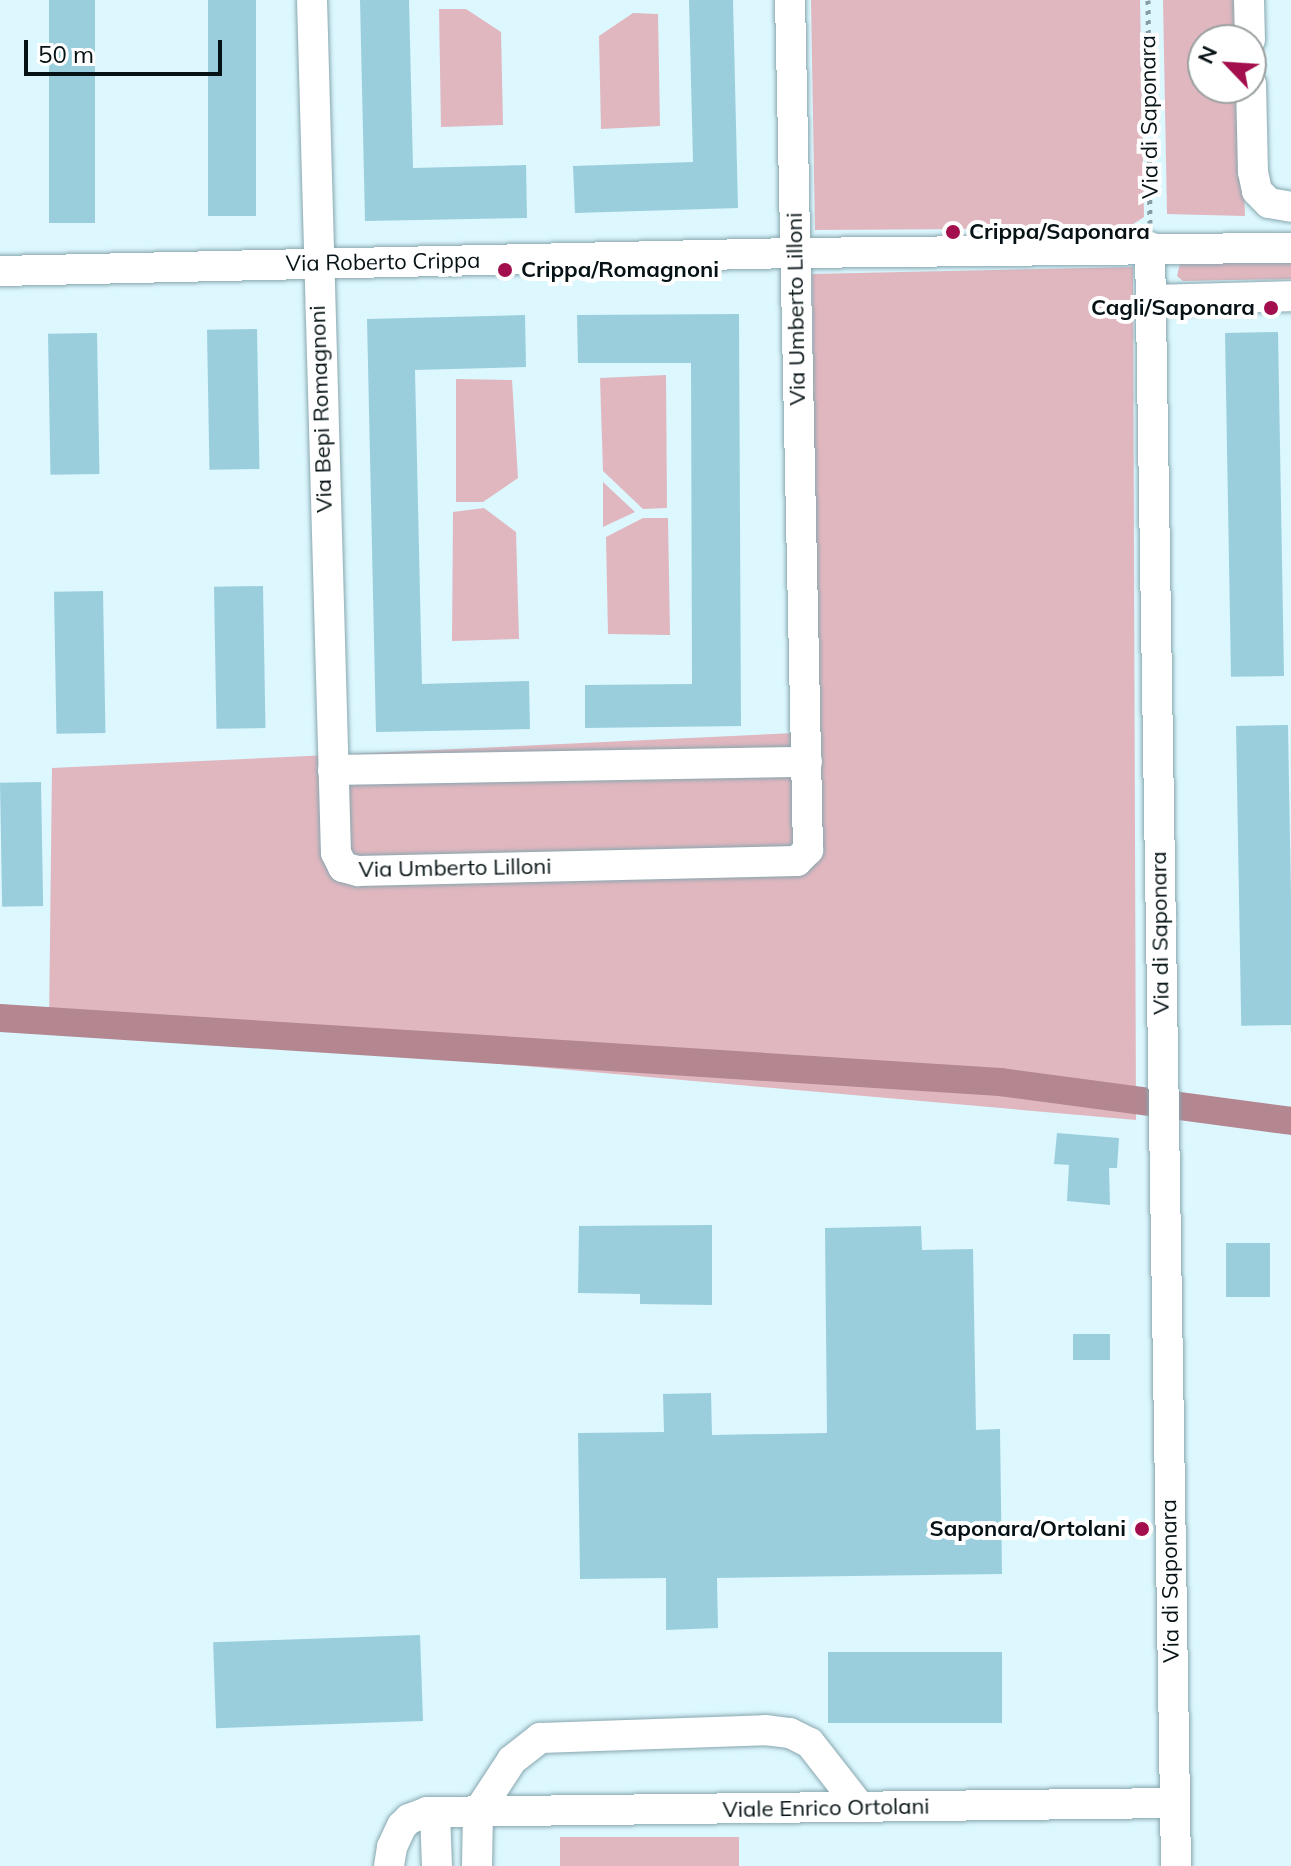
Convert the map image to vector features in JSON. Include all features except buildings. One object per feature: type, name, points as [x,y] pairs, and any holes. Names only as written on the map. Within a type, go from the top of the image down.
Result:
[{"type":"street","name":"Via Bepi Romagnoni","points":[[312,0],[316,263],[333,770]]},
{"type":"street","name":"Via Umberto Lilloni","points":[[333,770],[336,853],[343,867],[358,871],[797,861],[806,855],[809,845],[790,0]]},
{"type":"street","points":[[1249,0],[1250,24]]},
{"type":"street","points":[[1251,104],[1253,172],[1257,191],[1269,203],[1291,207]]},
{"type":"street","name":"Via Roberto Crippa","points":[[0,271],[794,253],[1150,247],[1291,248]]},
{"type":"street","name":"Via di Saponara","points":[[1150,247],[1176,1866]]},
{"type":"street","points":[[1150,300],[1291,296]]},
{"type":"street","points":[[333,770],[807,762]]},
{"type":"street","points":[[477,1866],[478,1812],[512,1760],[540,1738],[765,1730],[790,1733],[810,1743],[825,1758],[860,1807]]},
{"type":"street","name":"Viale Enrico Ortolani","points":[[389,1866],[392,1847],[402,1826],[409,1819],[435,1812],[1174,1803]]},
{"type":"street","points":[[435,1812],[437,1866]]},
{"type":"path","name":"Via di Saponara","points":[[1148,0],[1150,247]]},
{"type":"shaded area","points":[[811,0],[1140,0],[1144,217],[1127,228],[815,230]]},
{"type":"shaded area","points":[[1163,0],[1239,0],[1240,24],[1187,24],[1187,104],[1242,104],[1245,216],[1167,214]]},
{"type":"shaded area","points":[[439,9],[466,9],[501,32],[503,125],[441,127]]},
{"type":"shaded area","points":[[633,13],[658,14],[660,126],[601,129],[599,36]]},
{"type":"shaded area","points":[[1291,259],[1291,279],[1183,281],[1177,276],[1180,263]]},
{"type":"shaded area","points":[[1133,267],[1136,1120],[49,1024],[52,768],[817,732],[812,274]]},
{"type":"shaded area","points":[[666,375],[667,508],[643,509],[603,471],[600,378]]},
{"type":"shaded area","points":[[456,379],[512,380],[518,478],[483,502],[456,502]]},
{"type":"shaded area","points":[[603,482],[635,512],[603,527]]},
{"type":"shaded area","points":[[484,508],[516,532],[519,639],[452,641],[453,512]]},
{"type":"shaded area","points":[[643,518],[668,518],[670,635],[608,634],[606,537]]},
{"type":"shaded area","points":[[560,1837],[739,1837],[739,1866],[560,1866]]},
{"type":"waterway","points":[[0,1018],[1000,1082],[1291,1121]]},
{"type":"place","name":"Crippa/Saponara","points":[[953,232]]},
{"type":"place","name":"Crippa/Romagnoni","points":[[505,270]]},
{"type":"place","name":"Cagli/Saponara","points":[[1271,308]]},
{"type":"place","name":"Saponara/Ortolani","points":[[1142,1529]]}]
